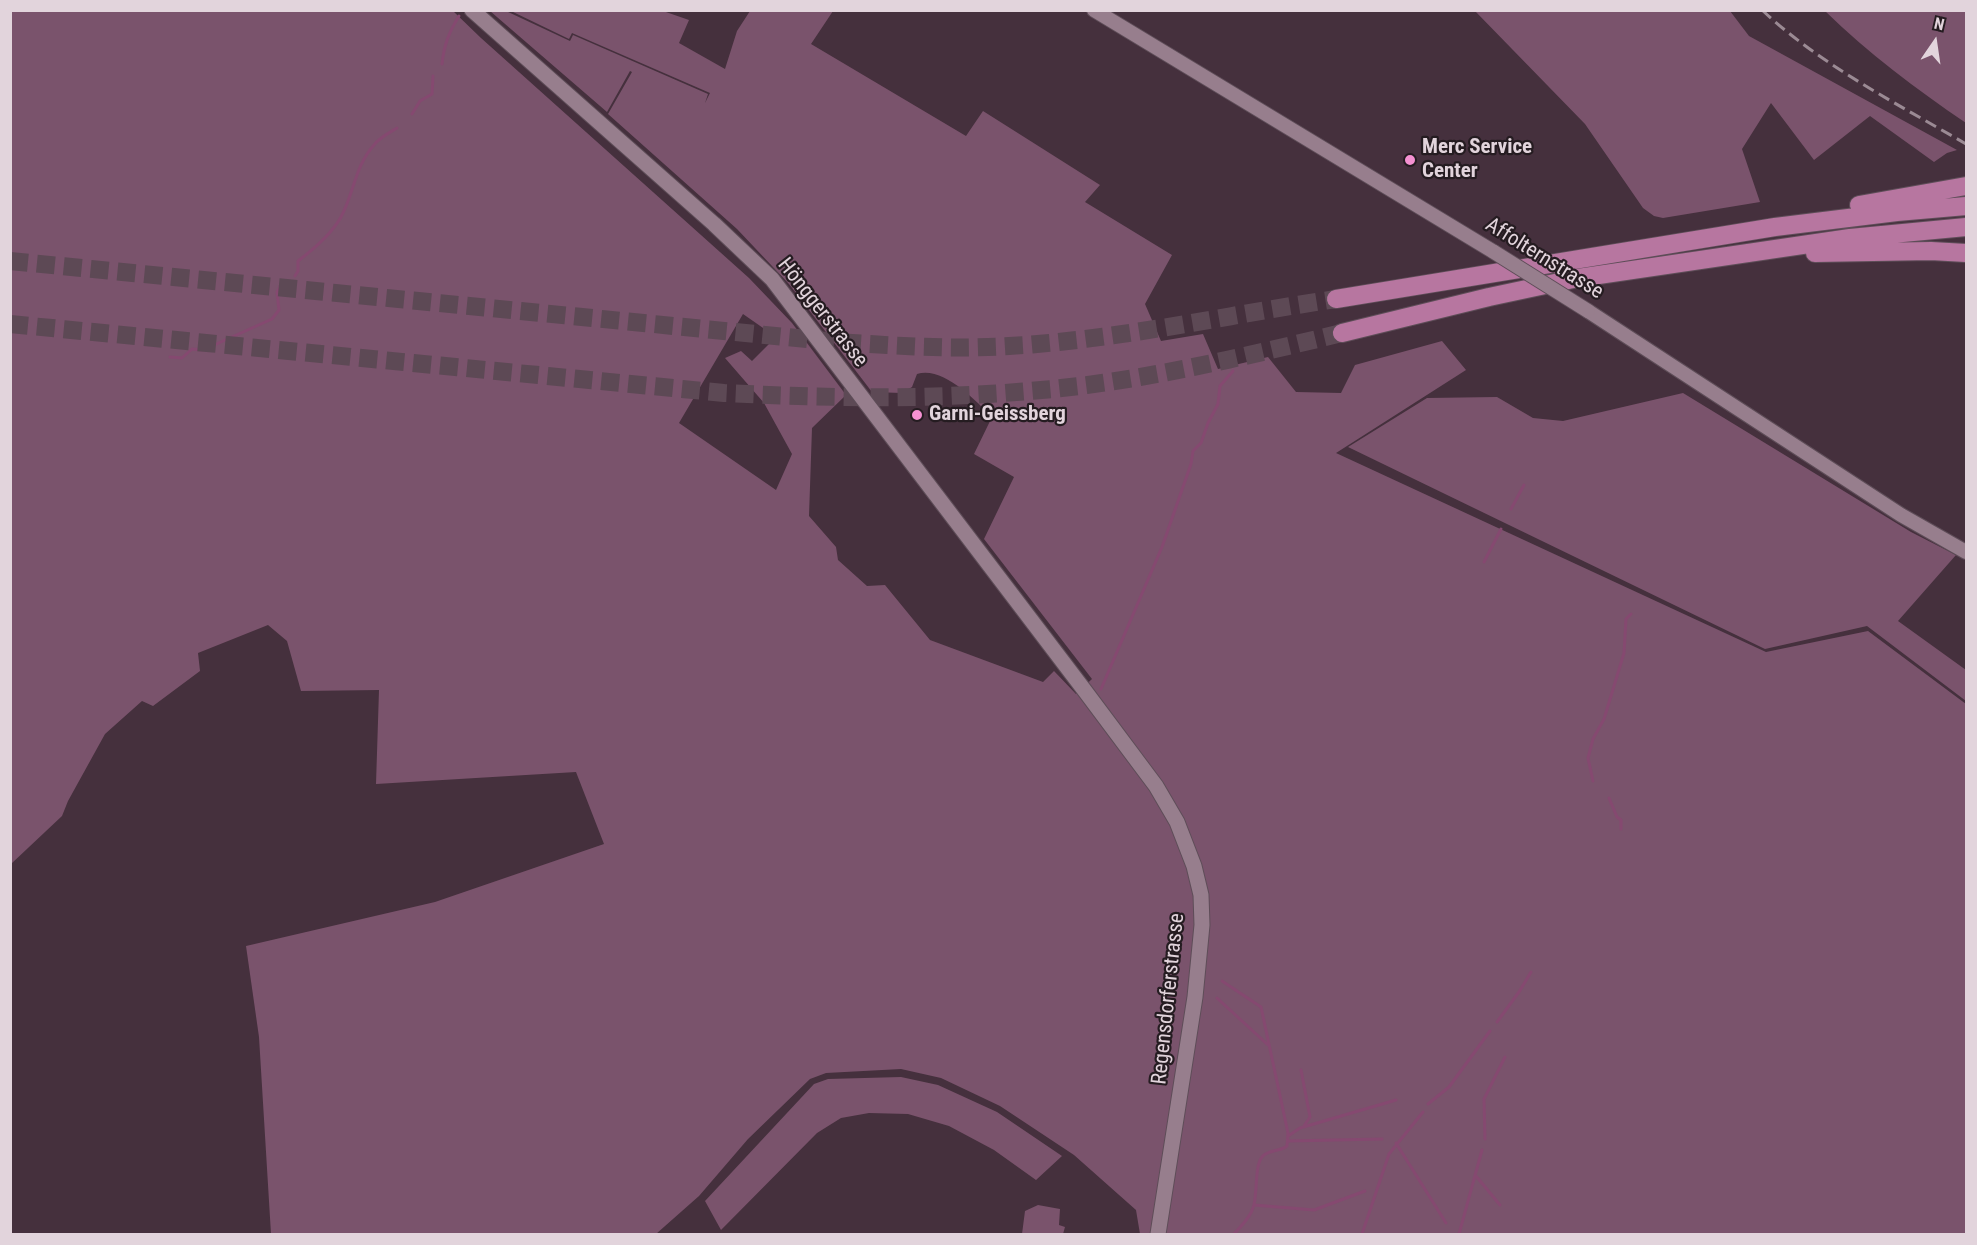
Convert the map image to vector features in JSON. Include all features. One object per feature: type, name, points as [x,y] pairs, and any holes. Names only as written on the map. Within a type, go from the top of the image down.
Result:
[{"type":"highway","points":[[1795,224],[1851,207],[1966,186]]},
{"type":"highway","points":[[1336,299],[1795,224],[1966,206]]},
{"type":"highway","points":[[1342,333],[1578,278],[1850,238],[1966,227]]},
{"type":"highway","points":[[1691,261],[1727,262],[1831,252],[1966,252]]},
{"type":"main road","name":"Hönggerstrasse","points":[[472,10],[714,224],[772,279],[1085,691]]},
{"type":"main road","name":"Regensdorferstrasse","points":[[1085,691],[1156,786],[1177,822],[1194,866],[1201,895],[1202,925],[1195,998],[1158,1234]]},
{"type":"street","name":"Affolternstrasse","points":[[1094,10],[1494,252],[1901,515],[1966,552]]},
{"type":"shaded area","points":[[11,11],[453,11],[749,278],[792,323],[846,395],[812,428],[809,516],[836,547],[838,560],[867,586],[885,585],[930,640],[1043,682],[1054,671],[1076,694],[1092,679],[984,539],[1014,477],[974,454],[992,417],[958,386],[937,375],[917,374],[912,387],[902,393],[872,392],[789,284],[737,229],[608,114],[632,72],[630,71],[607,112],[490,11],[506,11],[570,41],[573,35],[708,94],[705,103],[710,93],[572,33],[569,39],[511,11],[663,11],[689,20],[679,43],[725,69],[737,31],[750,11],[833,11],[811,44],[966,136],[983,111],[1100,185],[1085,202],[1172,255],[1145,304],[1161,341],[1203,334],[1218,369],[1268,357],[1296,392],[1341,393],[1355,365],[1442,341],[1466,370],[1336,453],[1766,652],[1868,631],[1966,704],[1966,1234],[1140,1234],[1136,1210],[1074,1155],[1000,1106],[941,1078],[901,1069],[826,1073],[810,1079],[748,1139],[699,1196],[656,1234],[271,1234],[259,1037],[246,946],[435,902],[604,844],[576,772],[376,784],[379,690],[301,691],[287,641],[268,625],[198,653],[200,671],[153,706],[142,701],[105,734],[62,816],[11,864]],"holes":[[[743,314],[776,337],[752,361],[741,351],[725,358],[764,403],[792,454],[776,490],[679,423]]]},
{"type":"shaded area","points":[[1475,11],[1730,11],[1749,36],[1957,150],[1947,153],[1934,162],[1870,116],[1814,160],[1771,103],[1742,149],[1760,202],[1663,218],[1654,216],[1643,208],[1585,124]]},
{"type":"shaded area","points":[[1825,11],[1966,11],[1966,123],[1893,70]]},
{"type":"shaded area","points":[[1683,393],[1911,532],[1956,555],[1898,621],[1966,670],[1966,701],[1867,626],[1765,649],[1348,447],[1427,398],[1497,397],[1533,418],[1563,421]]},
{"type":"shaded area","points":[[901,1077],[938,1085],[997,1112],[1062,1156],[1036,1180],[994,1150],[949,1126],[908,1114],[869,1113],[841,1118],[817,1133],[721,1230],[705,1201],[814,1084],[828,1079]]},
{"type":"shaded area","points":[[1038,1205],[1060,1209],[1059,1225],[1065,1227],[1063,1234],[1022,1234],[1025,1211]]},
{"type":"waterway","points":[[442,64],[448,39],[459,16]]},
{"type":"waterway","points":[[412,114],[420,101],[432,94],[433,76]]},
{"type":"waterway","points":[[295,276],[298,271],[298,261],[316,247],[337,224],[368,153],[379,140],[397,128]]},
{"type":"waterway","points":[[170,357],[182,358],[192,349],[203,350],[272,319],[279,310],[277,292],[281,285]]},
{"type":"waterway","points":[[1101,689],[1162,547],[1191,464],[1193,451],[1201,443],[1218,404],[1220,386],[1233,371]]},
{"type":"waterway","points":[[1511,509],[1524,485]]},
{"type":"waterway","points":[[1484,562],[1501,529]]},
{"type":"waterway","points":[[1593,781],[1588,758],[1593,739],[1604,719],[1624,653],[1626,619],[1631,614]]},
{"type":"waterway","points":[[1609,798],[1617,817],[1621,820],[1621,829]]},
{"type":"waterway","points":[[1497,1022],[1531,972]]},
{"type":"waterway","points":[[1222,981],[1261,1007],[1288,1133],[1287,1146],[1262,1157],[1257,1174],[1252,1212],[1234,1234]]},
{"type":"waterway","points":[[1217,998],[1268,1045]]},
{"type":"waterway","points":[[1428,1104],[1449,1087],[1490,1031]]},
{"type":"waterway","points":[[1485,1139],[1484,1099],[1505,1057]]},
{"type":"waterway","points":[[1301,1070],[1310,1117],[1304,1126]]},
{"type":"waterway","points":[[1288,1136],[1300,1128],[1396,1100]]},
{"type":"waterway","points":[[1362,1234],[1389,1154],[1423,1112]]},
{"type":"waterway","points":[[1288,1141],[1382,1139]]},
{"type":"waterway","points":[[1396,1143],[1446,1223]]},
{"type":"waterway","points":[[1459,1234],[1482,1150]]},
{"type":"waterway","points":[[1476,1176],[1500,1205]]},
{"type":"waterway","points":[[1254,1205],[1314,1210],[1365,1191]]},
{"type":"tunnel","points":[[10,261],[837,342],[931,347],[988,347],[1118,335],[1336,299]]},
{"type":"tunnel","points":[[10,324],[724,393],[876,397],[991,394],[1108,382],[1226,360],[1342,333]]},
{"type":"railway","points":[[1762,10],[1809,49],[1834,66],[1966,144]]},
{"type":"place","name":"Merc Service Center","points":[[1410,160]]},
{"type":"place","name":"Garni-Geissberg","points":[[917,415]]}]
